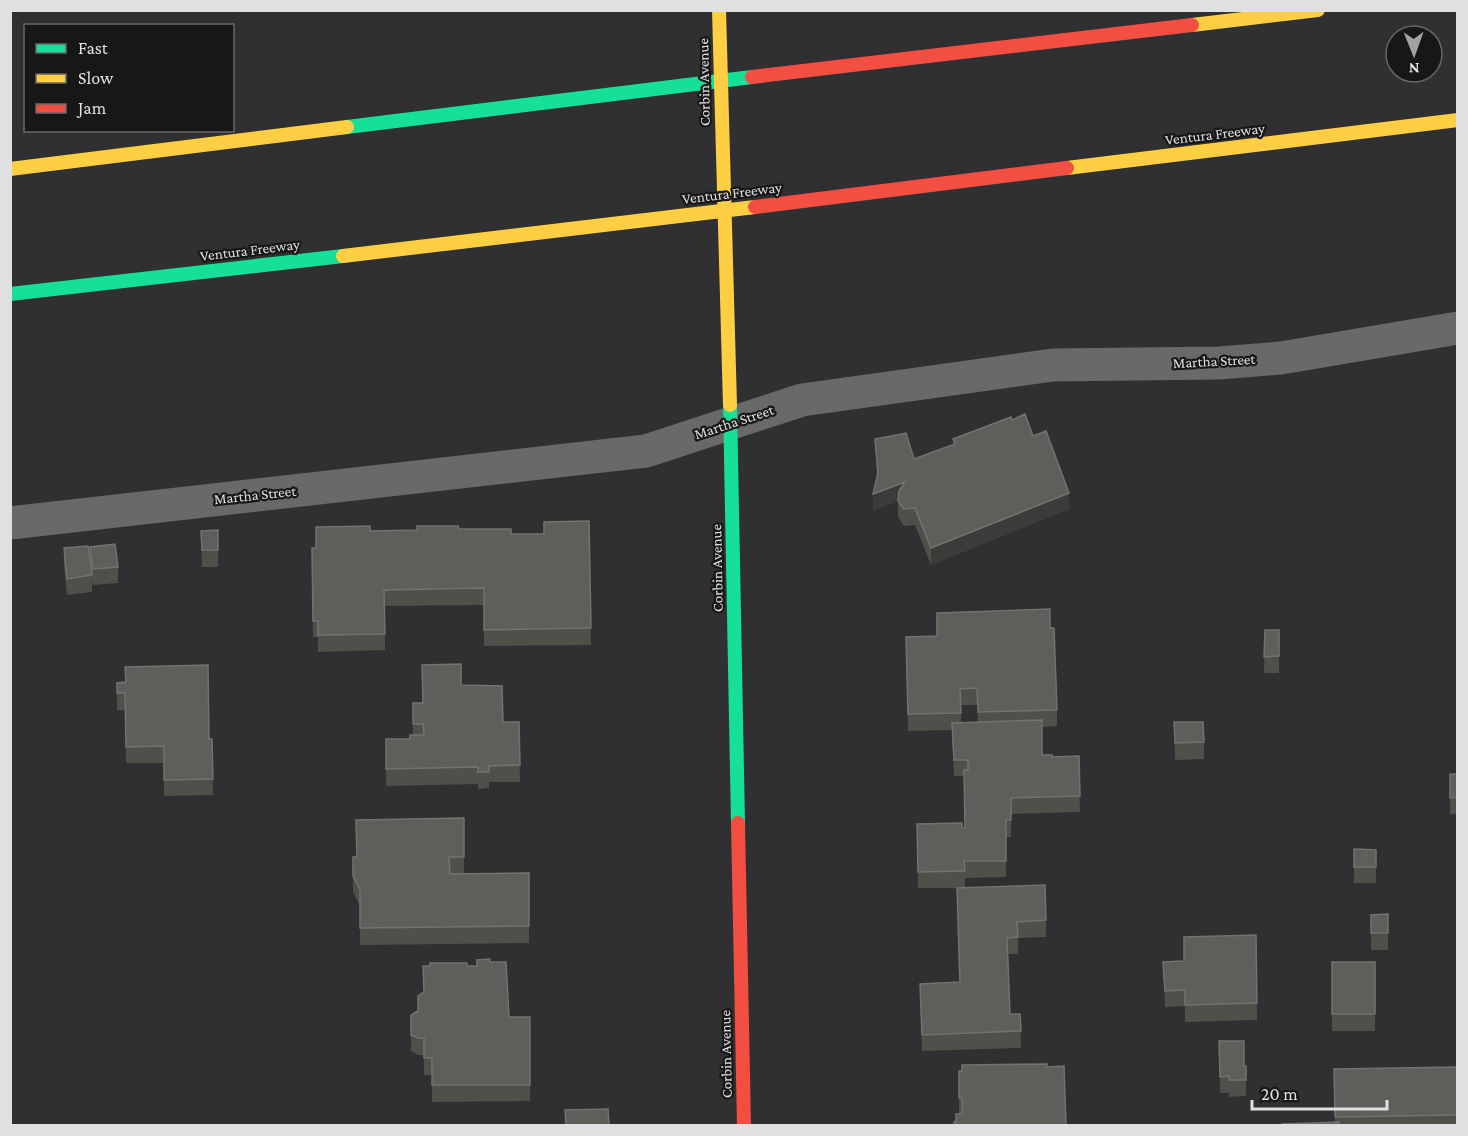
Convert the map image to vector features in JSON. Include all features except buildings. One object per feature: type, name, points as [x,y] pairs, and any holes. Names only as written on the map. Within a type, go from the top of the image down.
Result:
[{"type":"main road","name":"Corbin Avenue","points":[[719,10],[731,422],[744,1125]]},
{"type":"main road","points":[[10,169],[1318,10]]},
{"type":"main road","name":"Ventura Freeway","points":[[10,294],[814,200],[1458,120]]},
{"type":"street","name":"Martha Street","points":[[10,523],[646,451],[802,400],[1053,365],[1219,363],[1281,358],[1458,328]]},
{"type":"traffic: fast","points":[[347,127],[752,77]]},
{"type":"traffic: fast","points":[[10,294],[343,256]]},
{"type":"traffic: fast","points":[[730,405],[738,823]]},
{"type":"traffic: slow","points":[[719,10],[730,405]]},
{"type":"traffic: slow","points":[[1192,25],[1318,10]]},
{"type":"traffic: slow","points":[[1067,168],[1458,120]]},
{"type":"traffic: slow","points":[[10,169],[347,127]]},
{"type":"traffic: slow","points":[[343,256],[755,207]]},
{"type":"traffic: jam","points":[[752,77],[1192,25]]},
{"type":"traffic: jam","points":[[755,207],[1067,168]]},
{"type":"traffic: jam","points":[[738,823],[744,1126]]}]
